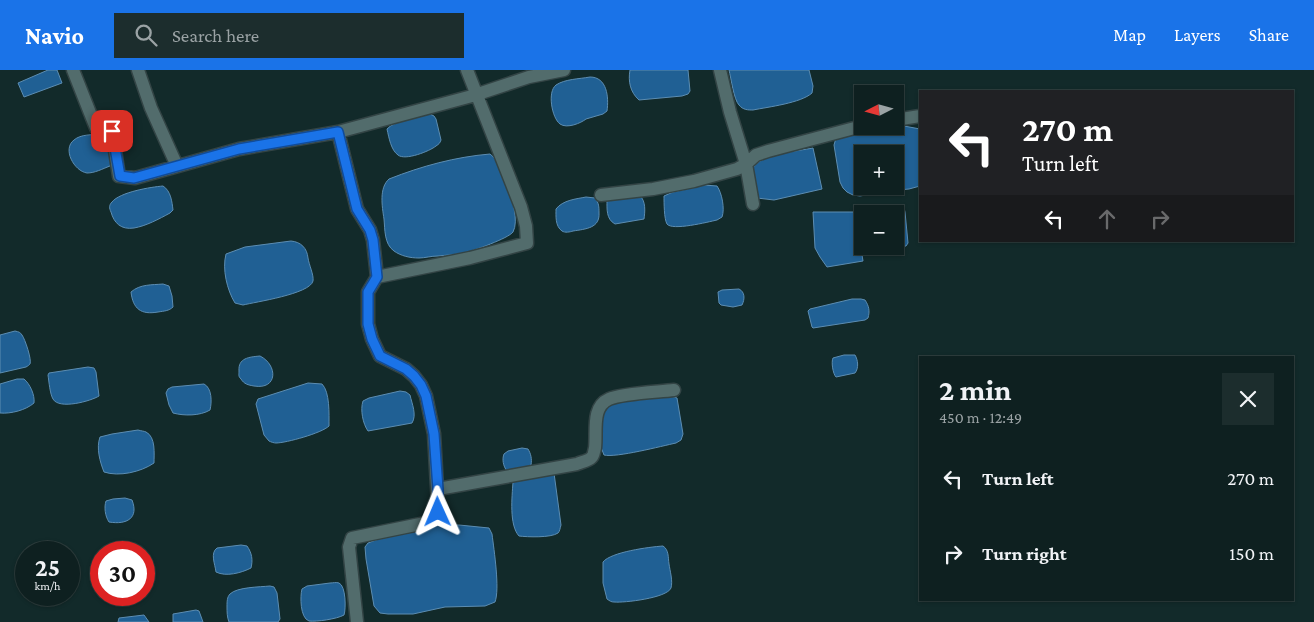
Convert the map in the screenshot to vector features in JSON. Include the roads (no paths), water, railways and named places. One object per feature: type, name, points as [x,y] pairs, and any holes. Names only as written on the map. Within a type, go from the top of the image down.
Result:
[{"type":"street","points":[[73,70],[96,128],[112,131],[120,176],[134,178],[239,149],[338,132],[476,95],[529,77],[564,70]]},
{"type":"street","points":[[138,70],[151,108],[177,166]]},
{"type":"street","points":[[377,277],[470,258],[527,243],[526,226],[521,207],[467,70]]},
{"type":"street","points":[[720,70],[730,112],[746,164],[753,204]]},
{"type":"street","points":[[904,119],[919,116]]},
{"type":"street","points":[[601,195],[653,189],[694,181],[737,169],[756,155],[768,151],[854,128]]},
{"type":"street","points":[[338,132],[357,209],[372,235],[377,277],[368,292],[368,324],[372,339],[380,356],[406,369],[421,385],[426,396],[434,434],[438,489],[437,517],[425,523],[352,538],[349,547],[357,622]]},
{"type":"street","points":[[438,489],[577,464],[591,459],[594,455],[597,413],[600,406],[608,399],[674,390]]},
{"type":"water","points":[[48,70],[57,70],[62,83],[24,97],[18,83]]},
{"type":"water","points":[[630,70],[688,70],[690,91],[682,96],[639,100],[630,86]]},
{"type":"water","points":[[729,70],[809,70],[813,86],[812,93],[784,104],[753,110],[746,109],[737,102]]},
{"type":"water","points":[[590,77],[600,80],[606,89],[607,111],[574,125],[566,126],[560,124],[553,111],[551,99],[553,88],[564,82]]},
{"type":"water","points":[[430,114],[436,119],[441,140],[439,143],[433,148],[417,155],[401,157],[398,155],[392,147],[387,129],[401,121]]},
{"type":"water","points":[[904,126],[919,129],[919,186],[904,189],[904,145],[854,145],[854,195],[866,195],[860,196],[853,195],[843,188],[840,182],[834,145],[836,138],[842,136],[854,134],[904,135]]},
{"type":"water","points":[[101,134],[110,144],[112,157],[110,166],[93,172],[87,173],[82,171],[71,159],[69,149],[71,144],[80,137]]},
{"type":"water","points":[[813,148],[822,189],[774,200],[757,198],[753,168],[757,163],[771,156]]},
{"type":"water","points":[[490,154],[499,165],[511,197],[515,227],[510,235],[469,252],[458,254],[412,258],[400,254],[391,248],[386,236],[382,203],[382,192],[389,179],[439,163],[464,157]]},
{"type":"water","points":[[704,185],[717,186],[719,189],[723,206],[722,217],[717,220],[676,227],[667,224],[664,196]]},
{"type":"water","points":[[163,186],[168,191],[172,200],[173,210],[170,213],[148,224],[134,228],[122,227],[116,222],[110,207],[116,198],[136,191]]},
{"type":"water","points":[[640,196],[644,204],[644,219],[615,224],[612,222],[608,214],[607,200]]},
{"type":"water","points":[[586,197],[595,198],[599,207],[599,218],[595,225],[568,232],[562,231],[557,224],[556,209],[566,202]]},
{"type":"water","points":[[904,208],[908,243],[904,246]]},
{"type":"water","points":[[813,212],[854,212],[854,255],[862,255],[863,261],[827,267],[815,248]]},
{"type":"water","points":[[291,241],[301,244],[305,248],[313,279],[310,286],[293,294],[270,300],[243,305],[235,303],[226,279],[226,254],[245,247]]},
{"type":"water","points":[[163,284],[169,286],[173,307],[164,311],[147,313],[136,307],[131,292],[142,286]]},
{"type":"water","points":[[739,289],[744,296],[742,305],[733,307],[719,303],[718,292]]},
{"type":"water","points":[[852,299],[865,300],[869,309],[868,318],[812,327],[808,311],[810,309]]},
{"type":"water","points":[[15,331],[23,337],[29,354],[30,364],[26,367],[0,373],[0,335]]},
{"type":"water","points":[[855,355],[857,369],[855,373],[836,377],[832,362],[833,358]]},
{"type":"water","points":[[260,356],[270,365],[273,376],[271,381],[262,386],[246,384],[239,376],[240,363],[245,359]]},
{"type":"water","points":[[88,367],[94,368],[96,372],[99,396],[83,402],[68,404],[56,402],[53,399],[49,373]]},
{"type":"water","points":[[24,379],[28,384],[33,393],[34,403],[18,411],[0,413],[0,384]]},
{"type":"water","points":[[308,383],[322,384],[325,388],[329,426],[319,432],[281,443],[269,441],[264,435],[256,404],[258,399]]},
{"type":"water","points":[[204,384],[210,392],[210,410],[192,415],[173,413],[166,393],[168,389]]},
{"type":"water","points":[[400,391],[410,395],[414,413],[412,423],[368,431],[362,417],[363,401]]},
{"type":"water","points":[[671,396],[677,398],[683,434],[681,440],[676,443],[639,451],[618,455],[604,455],[601,447],[603,409],[612,403]]},
{"type":"water","points":[[138,430],[146,432],[151,438],[154,446],[154,463],[130,473],[116,474],[104,472],[98,450],[100,437]]},
{"type":"water","points":[[522,448],[528,449],[531,455],[531,465],[507,471],[503,462],[504,454],[508,451]]},
{"type":"water","points":[[554,473],[561,525],[558,533],[555,535],[533,537],[519,536],[512,518],[513,482],[515,480]]},
{"type":"water","points":[[125,498],[132,500],[134,506],[133,516],[126,521],[109,522],[105,512],[106,501]]},
{"type":"water","points":[[459,525],[489,528],[492,534],[497,579],[495,602],[485,606],[445,607],[413,614],[380,613],[374,606],[366,559],[365,547],[368,543],[430,526]]},
{"type":"water","points":[[247,546],[250,551],[252,559],[251,568],[234,574],[216,572],[213,559],[215,550],[217,548]]},
{"type":"water","points":[[663,546],[668,554],[672,579],[671,588],[668,592],[635,601],[613,602],[607,599],[603,583],[603,562],[607,558],[640,549]]},
{"type":"water","points":[[339,583],[343,588],[344,615],[326,620],[309,621],[306,619],[302,611],[302,589],[307,586]]},
{"type":"water","points":[[274,587],[277,593],[280,619],[278,622],[229,622],[227,603],[230,594],[243,589]]},
{"type":"water","points":[[199,611],[203,622],[173,622],[173,614]]},
{"type":"water","points":[[144,615],[149,622],[118,622],[119,618]]}]
